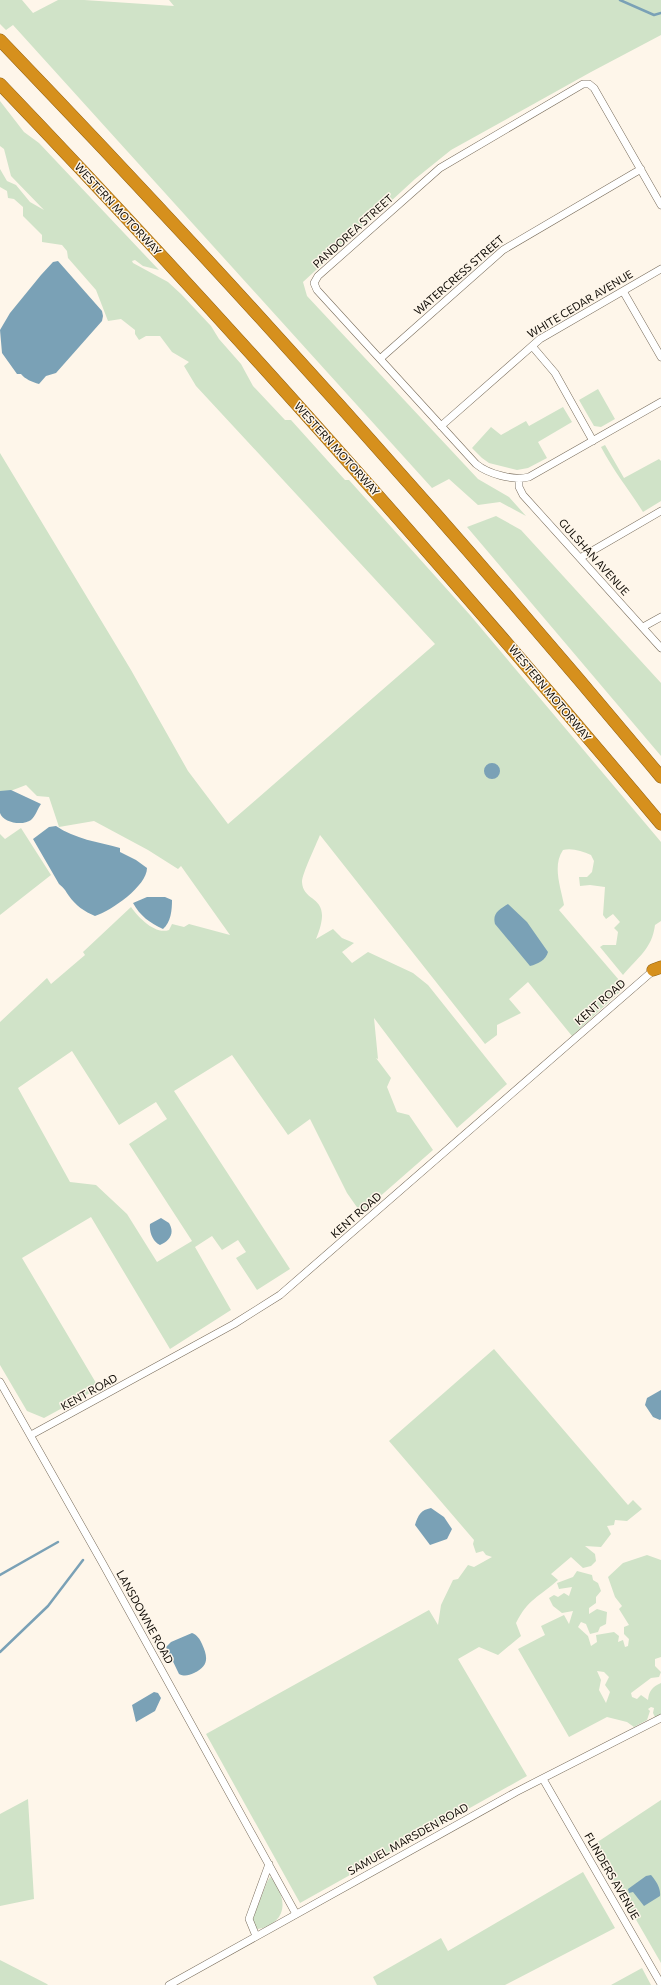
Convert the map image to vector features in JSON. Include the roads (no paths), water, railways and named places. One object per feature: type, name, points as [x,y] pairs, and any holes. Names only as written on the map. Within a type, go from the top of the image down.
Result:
[{"type":"highway","points":[[0,40],[140,188],[327,392],[500,587],[661,777]]},
{"type":"highway","name":"WESTERN MOTORWAY","points":[[0,84],[152,245],[384,501],[661,824]]},
{"type":"street","name":"PANDOREA STREET","points":[[661,205],[594,88],[589,84],[581,85],[440,168],[315,281],[314,286],[479,467],[487,471],[519,478],[533,476],[661,402]]},
{"type":"street","name":"WATERCRESS STREET","points":[[381,358],[504,250],[641,169]]},
{"type":"street","name":"WHITE CEDAR AVENUE","points":[[441,426],[532,346],[661,269]]},
{"type":"street","points":[[623,291],[661,357]]},
{"type":"street","points":[[532,346],[555,373],[593,441]]},
{"type":"street","name":"GULSHAN AVENUE","points":[[519,478],[519,487],[523,495],[661,648]]},
{"type":"street","points":[[580,558],[661,511]]},
{"type":"street","points":[[643,627],[661,617]]},
{"type":"street","name":"KENT ROAD","points":[[31,1435],[240,1321],[280,1295],[658,967]]},
{"type":"street","name":"LANSDOWNE ROAD","points":[[0,1382],[103,1564],[296,1914]]},
{"type":"street","name":"SAMUEL MARSDEN ROAD","points":[[169,1985],[543,1779],[661,1718]]},
{"type":"street","name":"FLINDERS AVENUE","points":[[543,1779],[661,1984]]},
{"type":"street","points":[[256,1936],[249,1920],[269,1864]]},
{"type":"water","points":[[58,261],[102,311],[103,316],[102,321],[56,373],[46,376],[39,384],[29,380],[21,374],[17,374],[2,353],[0,330],[10,313],[41,275],[53,262]]},
{"type":"water","points":[[492,763],[499,768],[500,771],[495,778],[492,779],[485,774],[484,771],[489,764]]},
{"type":"water","points":[[11,790],[41,804],[31,820],[23,823],[9,821],[0,813],[0,791]]},
{"type":"water","points":[[56,826],[79,837],[120,848],[120,852],[136,860],[147,868],[141,882],[127,897],[102,913],[95,916],[84,910],[71,899],[59,884],[33,839],[49,827]]},
{"type":"water","points":[[147,897],[165,897],[172,900],[169,919],[163,929],[146,919],[133,903]]},
{"type":"water","points":[[508,904],[527,922],[548,952],[544,959],[539,963],[530,966],[495,924],[494,920],[496,914]]},
{"type":"water","points":[[161,1218],[169,1223],[172,1230],[169,1239],[160,1245],[153,1239],[150,1224]]},
{"type":"water","points":[[661,1390],[660,1420],[653,1417],[645,1405],[647,1398]]},
{"type":"water","points":[[431,1508],[444,1517],[452,1529],[447,1539],[430,1545],[415,1525],[420,1514]]},
{"type":"water","points":[[192,1633],[197,1636],[201,1642],[206,1661],[199,1670],[194,1673],[187,1675],[179,1674],[166,1647],[171,1642]]},
{"type":"water","points":[[154,1692],[158,1693],[161,1698],[155,1711],[136,1722],[132,1705]]},
{"type":"water","points":[[651,1875],[659,1887],[660,1896],[644,1906],[633,1892],[629,1893],[628,1889],[646,1876]]},
{"type":"waterway","points":[[620,0],[654,15],[661,13]]},
{"type":"waterway","points":[[0,1575],[58,1542]]},
{"type":"waterway","points":[[0,1652],[48,1606],[83,1560]]}]
